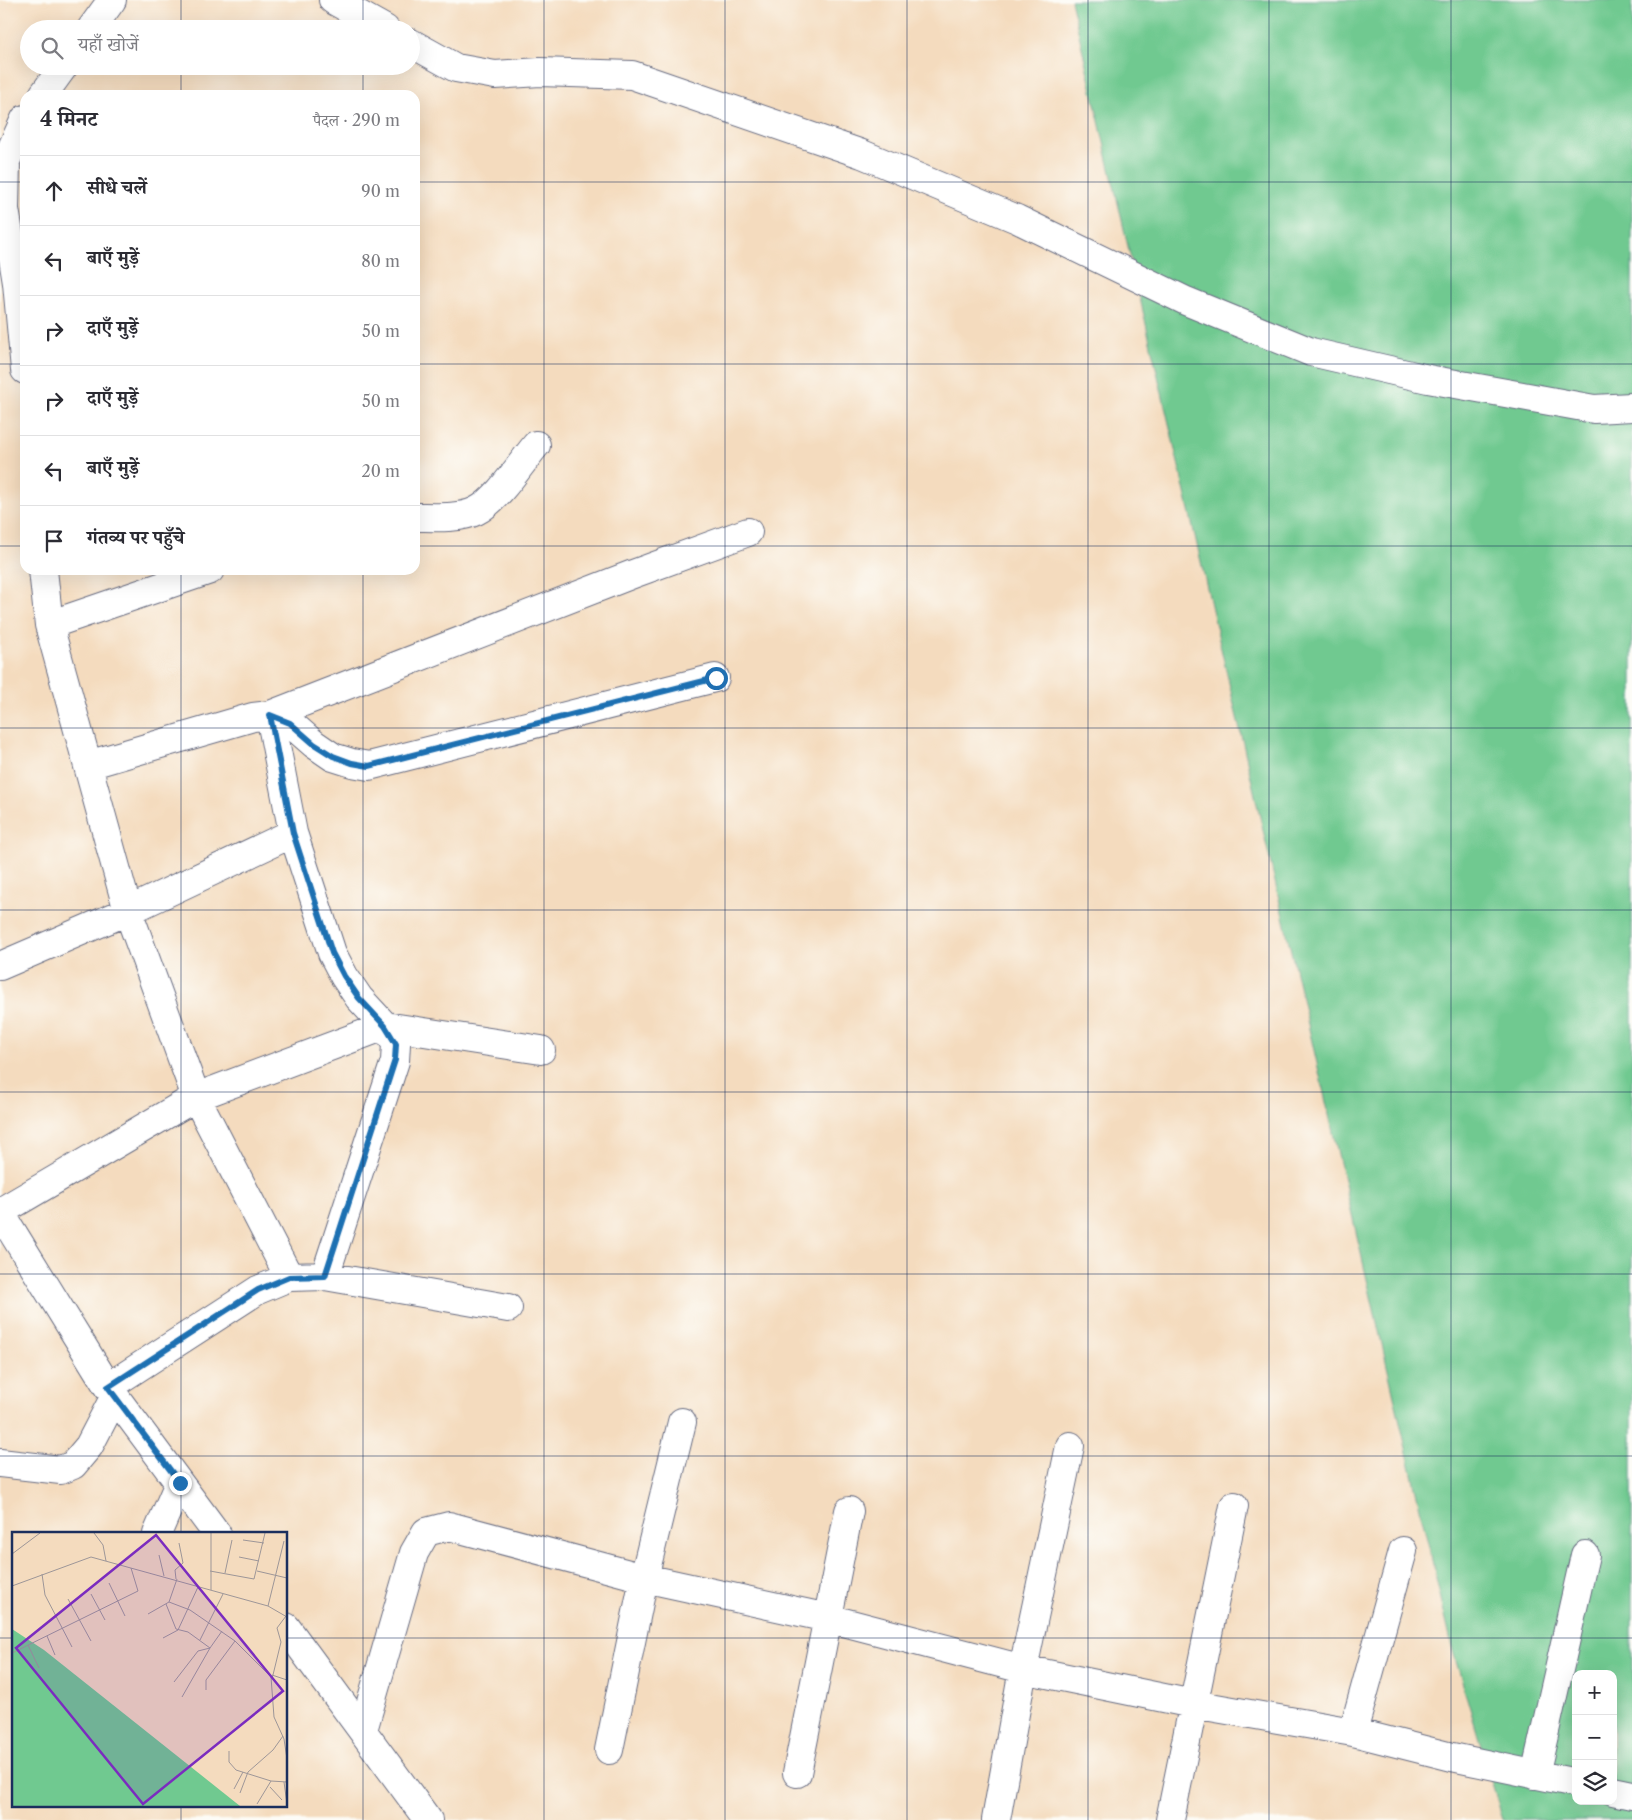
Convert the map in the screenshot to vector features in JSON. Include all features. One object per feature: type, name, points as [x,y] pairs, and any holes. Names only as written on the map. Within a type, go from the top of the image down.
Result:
[{"type":"street","points":[[98,20],[112,0]]},
{"type":"street","points":[[333,0],[369,20]]},
{"type":"street","points":[[420,48],[456,68],[494,75],[540,72],[632,75],[862,154],[1017,218],[1186,301],[1311,352],[1428,379],[1594,409],[1632,407]]},
{"type":"street","points":[[46,90],[57,75]]},
{"type":"street","points":[[0,148],[20,125]]},
{"type":"street","points":[[20,129],[6,161],[5,209],[17,283],[20,316]]},
{"type":"street","points":[[420,518],[449,517],[476,511],[495,496],[536,445]]},
{"type":"street","points":[[88,766],[253,717],[270,715],[633,574],[748,532]]},
{"type":"street","points":[[43,575],[48,626],[128,910],[196,1097],[289,1277]]},
{"type":"street","points":[[48,626],[196,575]]},
{"type":"street","points":[[270,715],[290,723],[314,744],[333,756],[352,763],[369,766],[716,678]]},
{"type":"street","points":[[270,715],[293,833],[332,953],[344,976],[359,998],[385,1026],[396,1044],[395,1060],[325,1276]]},
{"type":"street","points":[[0,966],[128,910],[293,833]]},
{"type":"street","points":[[216,1532],[111,1392],[0,1212],[196,1097],[385,1026],[541,1050]]},
{"type":"street","points":[[0,1463],[61,1470],[73,1465],[89,1446],[111,1392],[258,1290],[289,1277],[325,1276],[508,1308]]},
{"type":"street","points":[[609,1750],[644,1578],[682,1422]]},
{"type":"street","points":[[996,1820],[1023,1669],[1070,1446]]},
{"type":"street","points":[[158,1532],[180,1483]]},
{"type":"street","points":[[1170,1820],[1234,1506]]},
{"type":"street","points":[[797,1773],[849,1511]]},
{"type":"street","points":[[363,1730],[414,1554],[426,1532],[449,1526],[644,1578],[828,1618],[1023,1669],[1193,1704],[1352,1732],[1452,1757],[1572,1782]]},
{"type":"street","points":[[1352,1732],[1403,1551]]},
{"type":"street","points":[[1535,1775],[1585,1555]]},
{"type":"street","points":[[288,1630],[428,1820]]},
{"type":"street","points":[[1617,1793],[1632,1796]]},
{"type":"green space","points":[[1071,0],[1632,0],[1632,1820],[1503,1820],[1453,1651]]},
{"type":"route","points":[[180,1483],[108,1387],[258,1290],[289,1277],[325,1276],[395,1060],[396,1044],[385,1026],[359,998],[344,976],[332,953],[293,833],[270,715],[290,723],[314,744],[333,756],[352,763],[369,766],[716,678]]}]
